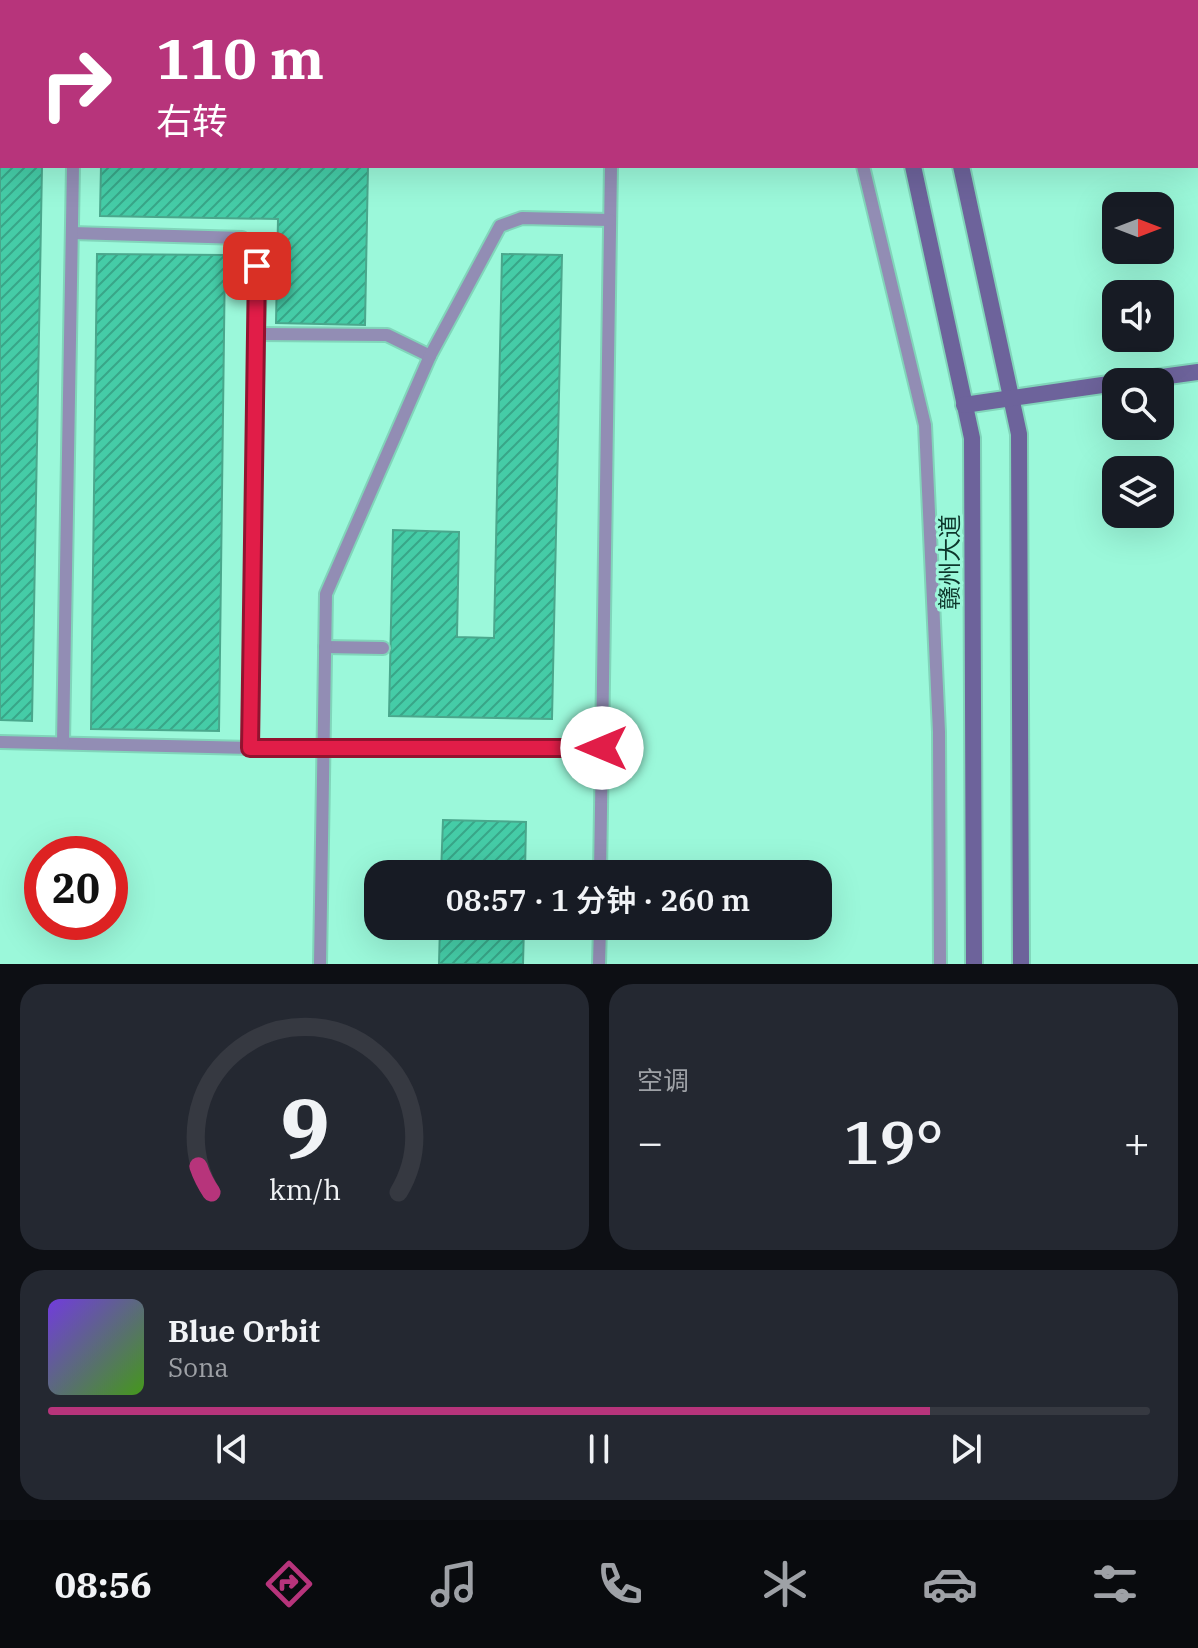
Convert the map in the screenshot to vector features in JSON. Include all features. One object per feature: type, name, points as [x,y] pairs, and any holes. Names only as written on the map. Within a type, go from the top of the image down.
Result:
[{"type":"main road","name":"赣州大道","points":[[913,168],[972,438],[974,964]]},
{"type":"main road","points":[[961,168],[1019,434],[1021,964]]},
{"type":"main road","points":[[1174,375],[1198,372]]},
{"type":"main road","points":[[964,405],[1102,385]]},
{"type":"lane","points":[[63,743],[73,168]]},
{"type":"lane","points":[[600,860],[611,168]]},
{"type":"lane","points":[[863,168],[925,425],[939,732],[940,964]]},
{"type":"lane","points":[[320,964],[326,594],[430,356],[500,226],[522,218],[610,220]]},
{"type":"lane","points":[[72,233],[242,238],[251,244],[257,266],[258,334],[250,748]]},
{"type":"lane","points":[[258,334],[387,335],[430,356]]},
{"type":"lane","points":[[325,647],[383,648]]},
{"type":"lane","points":[[0,742],[250,748],[602,748]]},
{"type":"lane","points":[[599,964],[600,940]]},
{"type":"building","points":[[0,168],[42,168],[32,721],[0,720]]},
{"type":"building","points":[[101,168],[368,168],[365,325],[276,323],[278,219],[100,216]]},
{"type":"building","points":[[97,254],[225,255],[219,731],[91,729]]},
{"type":"building","points":[[502,254],[562,255],[552,719],[389,716],[393,530],[459,532],[457,637],[494,638]]},
{"type":"building","points":[[443,820],[526,822],[525,860],[442,860]]},
{"type":"building","points":[[440,940],[524,940],[523,964],[439,964]]},
{"type":"route","points":[[257,266],[250,748],[602,748]]}]
